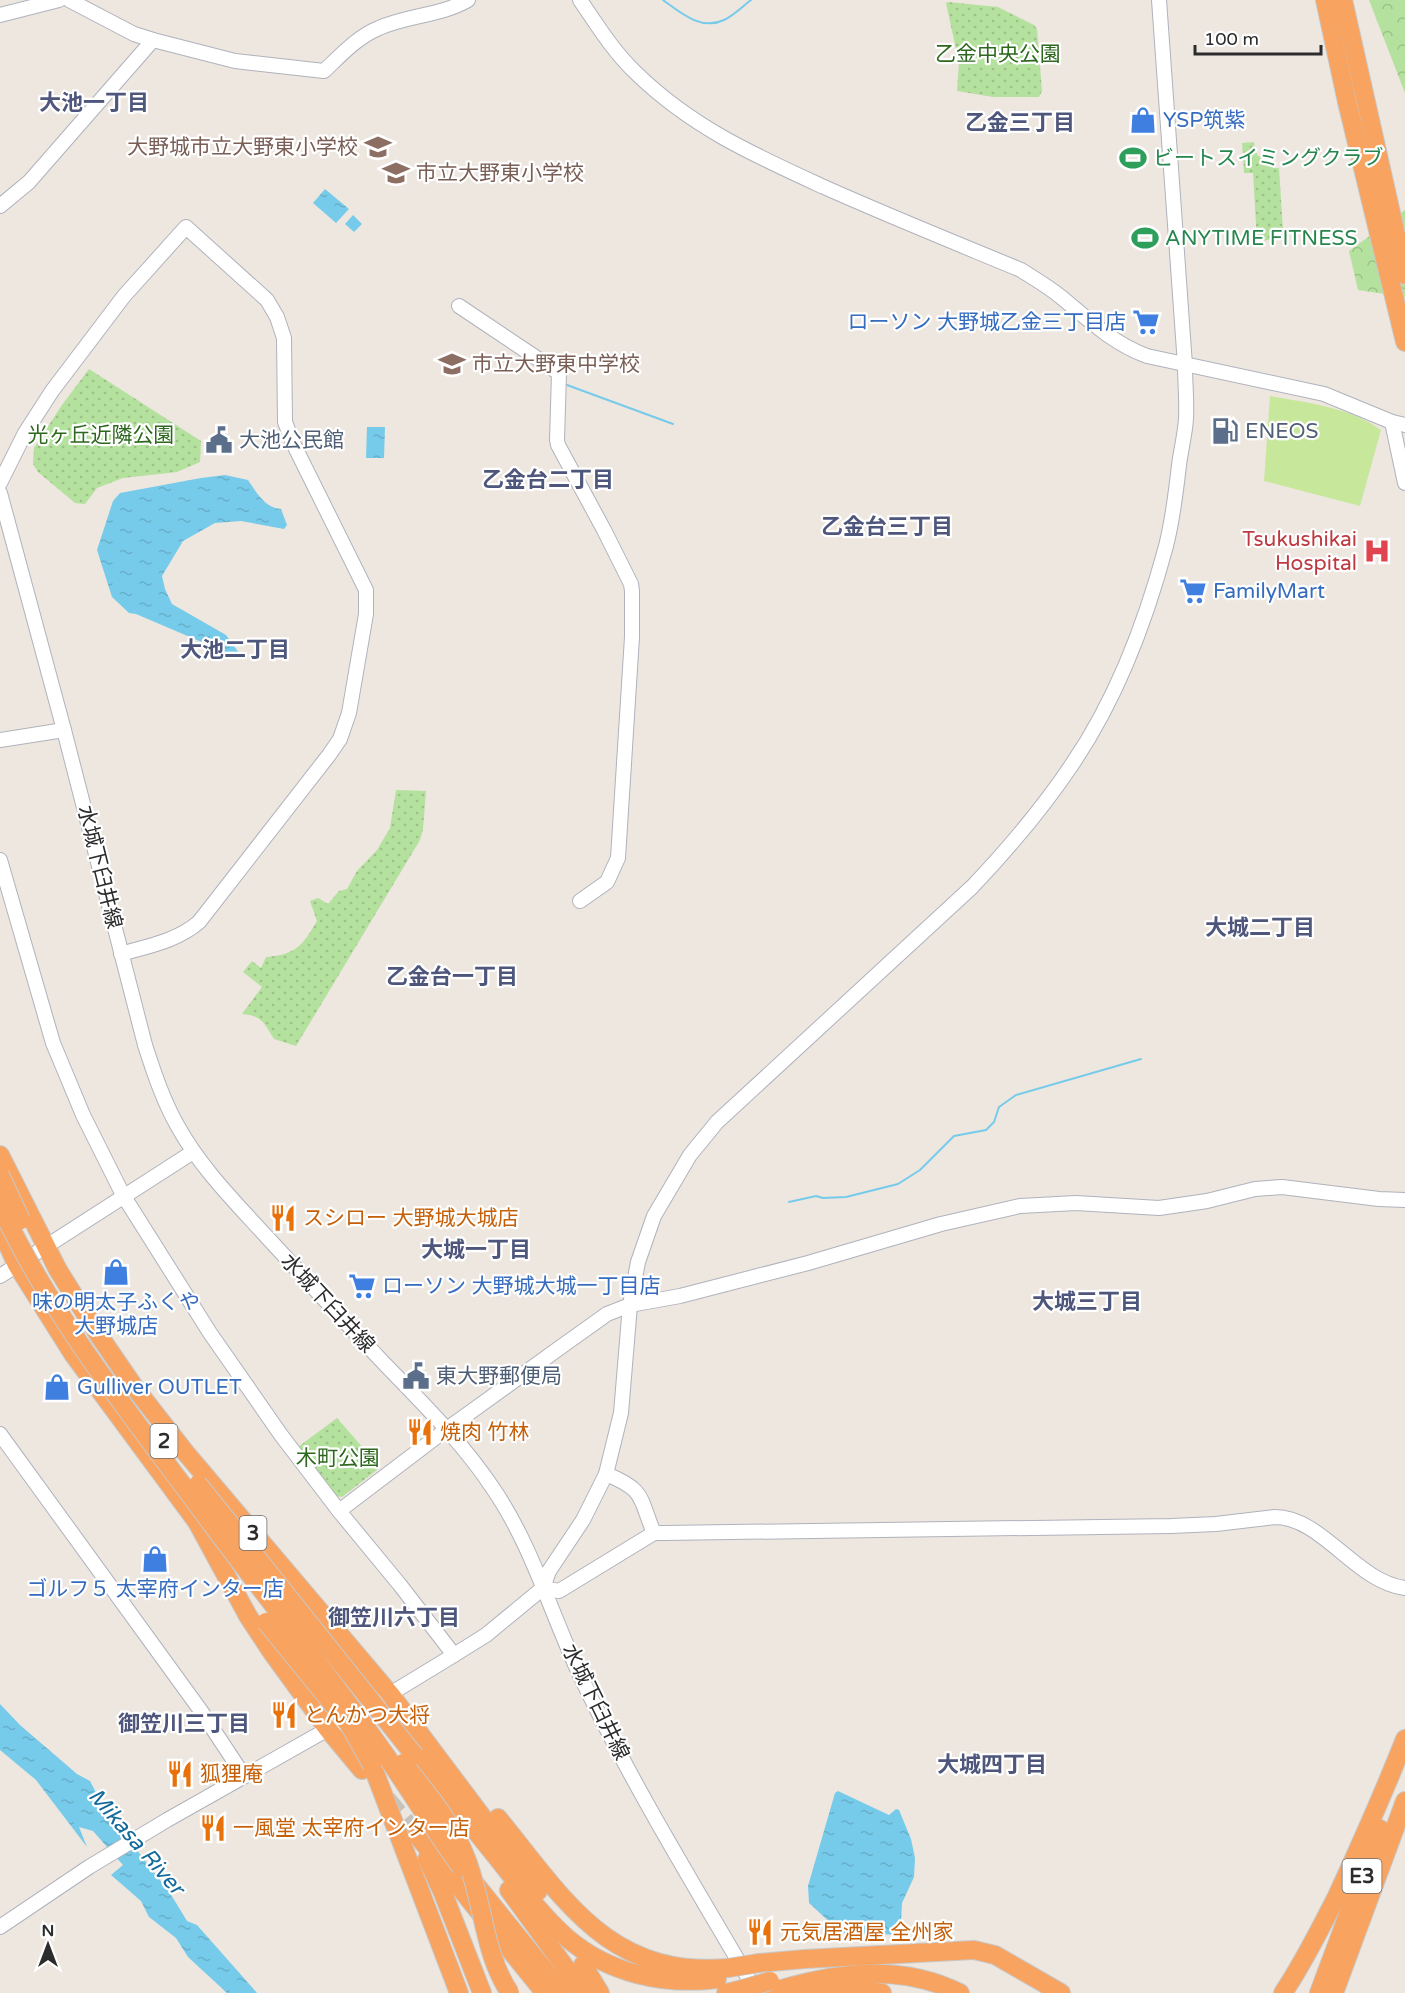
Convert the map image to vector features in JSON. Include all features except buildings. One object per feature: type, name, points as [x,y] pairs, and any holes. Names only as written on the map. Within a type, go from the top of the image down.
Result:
[{"type":"highway","points":[[1325,0],[1347,102],[1405,342]]},
{"type":"highway","points":[[1343,0],[1405,275]]},
{"type":"highway","name":"3","points":[[0,1155],[45,1247],[98,1334],[135,1388],[185,1452],[411,1721],[527,1895]]},
{"type":"highway","name":"2","points":[[0,1175],[44,1265],[102,1356],[209,1499],[527,1895]]},
{"type":"highway","name":"2","points":[[0,1206],[18,1244],[47,1293],[135,1423],[376,1743],[460,1867],[563,1993]]},
{"type":"highway","name":"3","points":[[0,1228],[17,1265],[73,1354],[197,1522],[248,1616],[271,1651],[327,1728],[368,1768]]},
{"type":"highway","points":[[197,1522],[235,1573],[266,1622],[349,1724],[459,1993]]},
{"type":"highway","points":[[257,1585],[385,1740],[448,1824],[467,1859],[492,1956],[510,1993]]},
{"type":"highway","points":[[411,1721],[466,1782],[570,1907],[590,1927],[620,1947],[645,1959],[689,1969],[707,1970],[753,1982],[856,1958],[964,1950],[995,1955],[1060,1993]]},
{"type":"highway","points":[[1283,1993],[1324,1922],[1372,1819],[1405,1739]]},
{"type":"highway","name":"E3","points":[[1319,1993],[1405,1759]]},
{"type":"highway","name":"E3","points":[[1335,1993],[1405,1801]]},
{"type":"highway","points":[[482,1993],[443,1893],[414,1837],[545,1993]]},
{"type":"highway","points":[[527,1895],[553,1925],[593,1956],[625,1970],[660,1979],[692,1982],[753,1982],[876,1973],[925,1980],[960,1993]]},
{"type":"highway","points":[[527,1895],[584,1993]]},
{"type":"highway","points":[[583,1965],[600,1993]]},
{"type":"highway","points":[[810,1993],[848,1989],[882,1993]]},
{"type":"street","points":[[0,15],[59,0]]},
{"type":"street","points":[[69,0],[134,34],[153,40],[235,61],[324,71],[363,36],[371,32],[402,20],[451,9],[468,0]]},
{"type":"street","points":[[580,0],[612,47],[634,72],[699,124],[758,158],[1021,270],[1059,295],[1121,345],[1147,356],[1324,394],[1398,424],[1405,483]]},
{"type":"street","points":[[0,1927],[89,1867],[454,1655],[486,1635],[543,1588],[549,1571],[583,1520],[606,1474],[621,1413],[630,1305],[638,1262],[654,1215],[690,1155],[717,1122],[972,887],[1010,847],[1074,761],[1127,661],[1147,609],[1167,544],[1186,419],[1185,365],[1160,0]]},
{"type":"street","points":[[0,206],[29,182],[153,40]]},
{"type":"street","points":[[0,483],[25,433],[52,391],[124,296],[186,227],[267,300],[277,317],[284,338],[285,422],[294,445],[366,590],[366,614],[349,713],[340,739],[199,922],[189,931],[174,938],[121,954]]},
{"type":"street","points":[[459,306],[559,373],[558,445],[631,584],[632,638],[618,858],[608,882],[580,901]]},
{"type":"street","name":"水城下臼井線","points":[[0,493],[121,954],[155,1075],[177,1125],[214,1180],[447,1429],[504,1504],[526,1548],[579,1673],[616,1746],[653,1814],[753,1982]]},
{"type":"street","points":[[0,740],[64,730]]},
{"type":"street","points":[[0,860],[52,1043],[83,1115],[123,1195],[210,1333],[281,1435],[454,1655]]},
{"type":"street","points":[[0,1276],[123,1195],[194,1152]]},
{"type":"street","points":[[339,1511],[447,1429],[607,1314],[630,1305],[680,1296],[808,1263],[941,1224],[1020,1206],[1076,1203],[1159,1208],[1207,1201],[1256,1189],[1282,1187],[1405,1200]]},
{"type":"street","points":[[0,1434],[201,1712],[244,1776]]},
{"type":"street","points":[[606,1474],[620,1479],[638,1492],[644,1502],[654,1533]]},
{"type":"street","points":[[543,1588],[559,1591],[654,1533],[1160,1526],[1216,1524],[1279,1517],[1293,1520],[1311,1529],[1375,1578],[1388,1585],[1405,1588]]},
{"type":"green space","points":[[1369,0],[1405,0],[1405,93]]},
{"type":"green space","name":"乙金中央公園","points":[[946,3],[998,7],[1034,25],[1037,29],[1042,91],[1039,97],[993,97],[957,91],[959,63]]},
{"type":"green space","points":[[1254,142],[1258,156],[1268,155],[1268,162],[1273,162],[1274,168],[1279,168],[1283,231],[1275,231],[1275,235],[1270,235],[1270,240],[1257,241],[1253,173],[1244,173],[1242,143]]},
{"type":"green space","points":[[1405,210],[1405,297],[1358,290],[1349,251]]},
{"type":"green space","name":"光ヶ丘近隣公園","points":[[89,369],[201,441],[200,462],[177,472],[123,478],[97,488],[85,504],[75,503],[38,472],[33,464],[34,448]]},
{"type":"green space","points":[[1270,396],[1342,411],[1369,422],[1381,430],[1360,506],[1264,481]]},
{"type":"green space","points":[[396,790],[426,791],[420,840],[296,1046],[274,1039],[258,1018],[242,1014],[262,987],[243,972],[252,961],[261,968],[266,957],[285,954],[303,942],[317,921],[310,901],[318,898],[328,904],[339,891],[347,889],[357,871],[377,850],[390,828]]},
{"type":"green space","name":"木町公園","points":[[337,1418],[378,1465],[377,1470],[342,1497],[334,1496],[298,1447]]},
{"type":"water","points":[[325,189],[349,209],[336,223],[313,203]]},
{"type":"water","points":[[353,215],[362,224],[354,232],[345,224]]},
{"type":"water","points":[[367,427],[385,427],[384,458],[366,458]]},
{"type":"water","points":[[225,475],[248,480],[265,502],[281,509],[287,525],[284,529],[241,521],[215,523],[183,541],[162,576],[172,604],[226,635],[239,653],[225,652],[129,613],[112,597],[97,550],[113,501],[120,493]]},
{"type":"water","points":[[0,1704],[20,1725],[77,1774],[90,1781],[103,1806],[170,1893],[187,1921],[197,1925],[257,1993],[227,1993],[188,1957],[176,1938],[149,1917],[141,1901],[111,1875],[123,1865],[93,1831],[79,1827],[87,1847],[36,1780],[0,1750]]},
{"type":"water","points":[[838,1791],[889,1815],[896,1809],[899,1810],[911,1839],[915,1858],[914,1877],[902,1903],[901,1923],[908,1931],[905,1935],[837,1933],[836,1928],[809,1903],[808,1886],[835,1793]]},
{"type":"waterway","points":[[663,0],[692,19],[707,23],[716,23],[727,18],[751,0]]},
{"type":"waterway","points":[[567,385],[673,424]]},
{"type":"waterway","points":[[789,1202],[816,1196],[846,1197],[898,1184],[920,1170],[954,1136],[986,1130],[994,1122],[999,1107],[1016,1095],[1141,1059]]},
{"type":"tunnel","points":[[387,1799],[417,1835]]},
{"type":"place","name":"YSP筑紫","points":[[1143,120]]},
{"type":"place","name":"大野城市立大野東小学校","points":[[378,147]]},
{"type":"place","name":"ビートスイミングクラブ","points":[[1133,158]]},
{"type":"place","name":"市立大野東小学校","points":[[396,173]]},
{"type":"place","name":"ANYTIME FITNESS","points":[[1145,238]]},
{"type":"place","name":"ローソン 大野城乙金三丁目店","points":[[1146,322]]},
{"type":"place","name":"市立大野東中学校","points":[[452,364]]},
{"type":"place","name":"ENEOS","points":[[1225,431]]},
{"type":"place","name":"大池公民館","points":[[219,440]]},
{"type":"place","name":"Tsukushikai Hospital","points":[[1377,551]]},
{"type":"place","name":"FamilyMart","points":[[1193,591]]},
{"type":"place","name":"スシロー 大野城大城店","points":[[283,1218]]},
{"type":"place","name":"味の明太子ふくや 大野城店","points":[[116,1272]]},
{"type":"place","name":"ローソン 大野城大城一丁目店","points":[[362,1286]]},
{"type":"place","name":"東大野郵便局","points":[[416,1376]]},
{"type":"place","name":"Gulliver OUTLET","points":[[57,1387]]},
{"type":"place","name":"焼肉 竹林","points":[[420,1432]]},
{"type":"place","name":"ゴルフ５ 太宰府インター店","points":[[155,1559]]},
{"type":"place","name":"とんかつ大将","points":[[284,1715]]},
{"type":"place","name":"狐狸庵","points":[[180,1774]]},
{"type":"place","name":"一風堂 太宰府インター店","points":[[213,1828]]},
{"type":"place","name":"元気居酒屋 全州家","points":[[760,1932]]},
{"type":"district","name":"大池一丁目","points":[[94,102]]},
{"type":"district","name":"乙金三丁目","points":[[1020,122]]},
{"type":"district","name":"乙金台二丁目","points":[[548,479]]},
{"type":"district","name":"乙金台三丁目","points":[[887,526]]},
{"type":"district","name":"大池二丁目","points":[[235,649]]},
{"type":"district","name":"大城二丁目","points":[[1260,927]]},
{"type":"district","name":"乙金台一丁目","points":[[452,976]]},
{"type":"district","name":"大城一丁目","points":[[476,1249]]},
{"type":"district","name":"大城三丁目","points":[[1087,1301]]},
{"type":"district","name":"御笠川六丁目","points":[[394,1617]]},
{"type":"district","name":"御笠川三丁目","points":[[184,1723]]},
{"type":"district","name":"大城四丁目","points":[[992,1764]]},
{"type":"water label","name":"Mikasa River","points":[[137,1841]]}]
